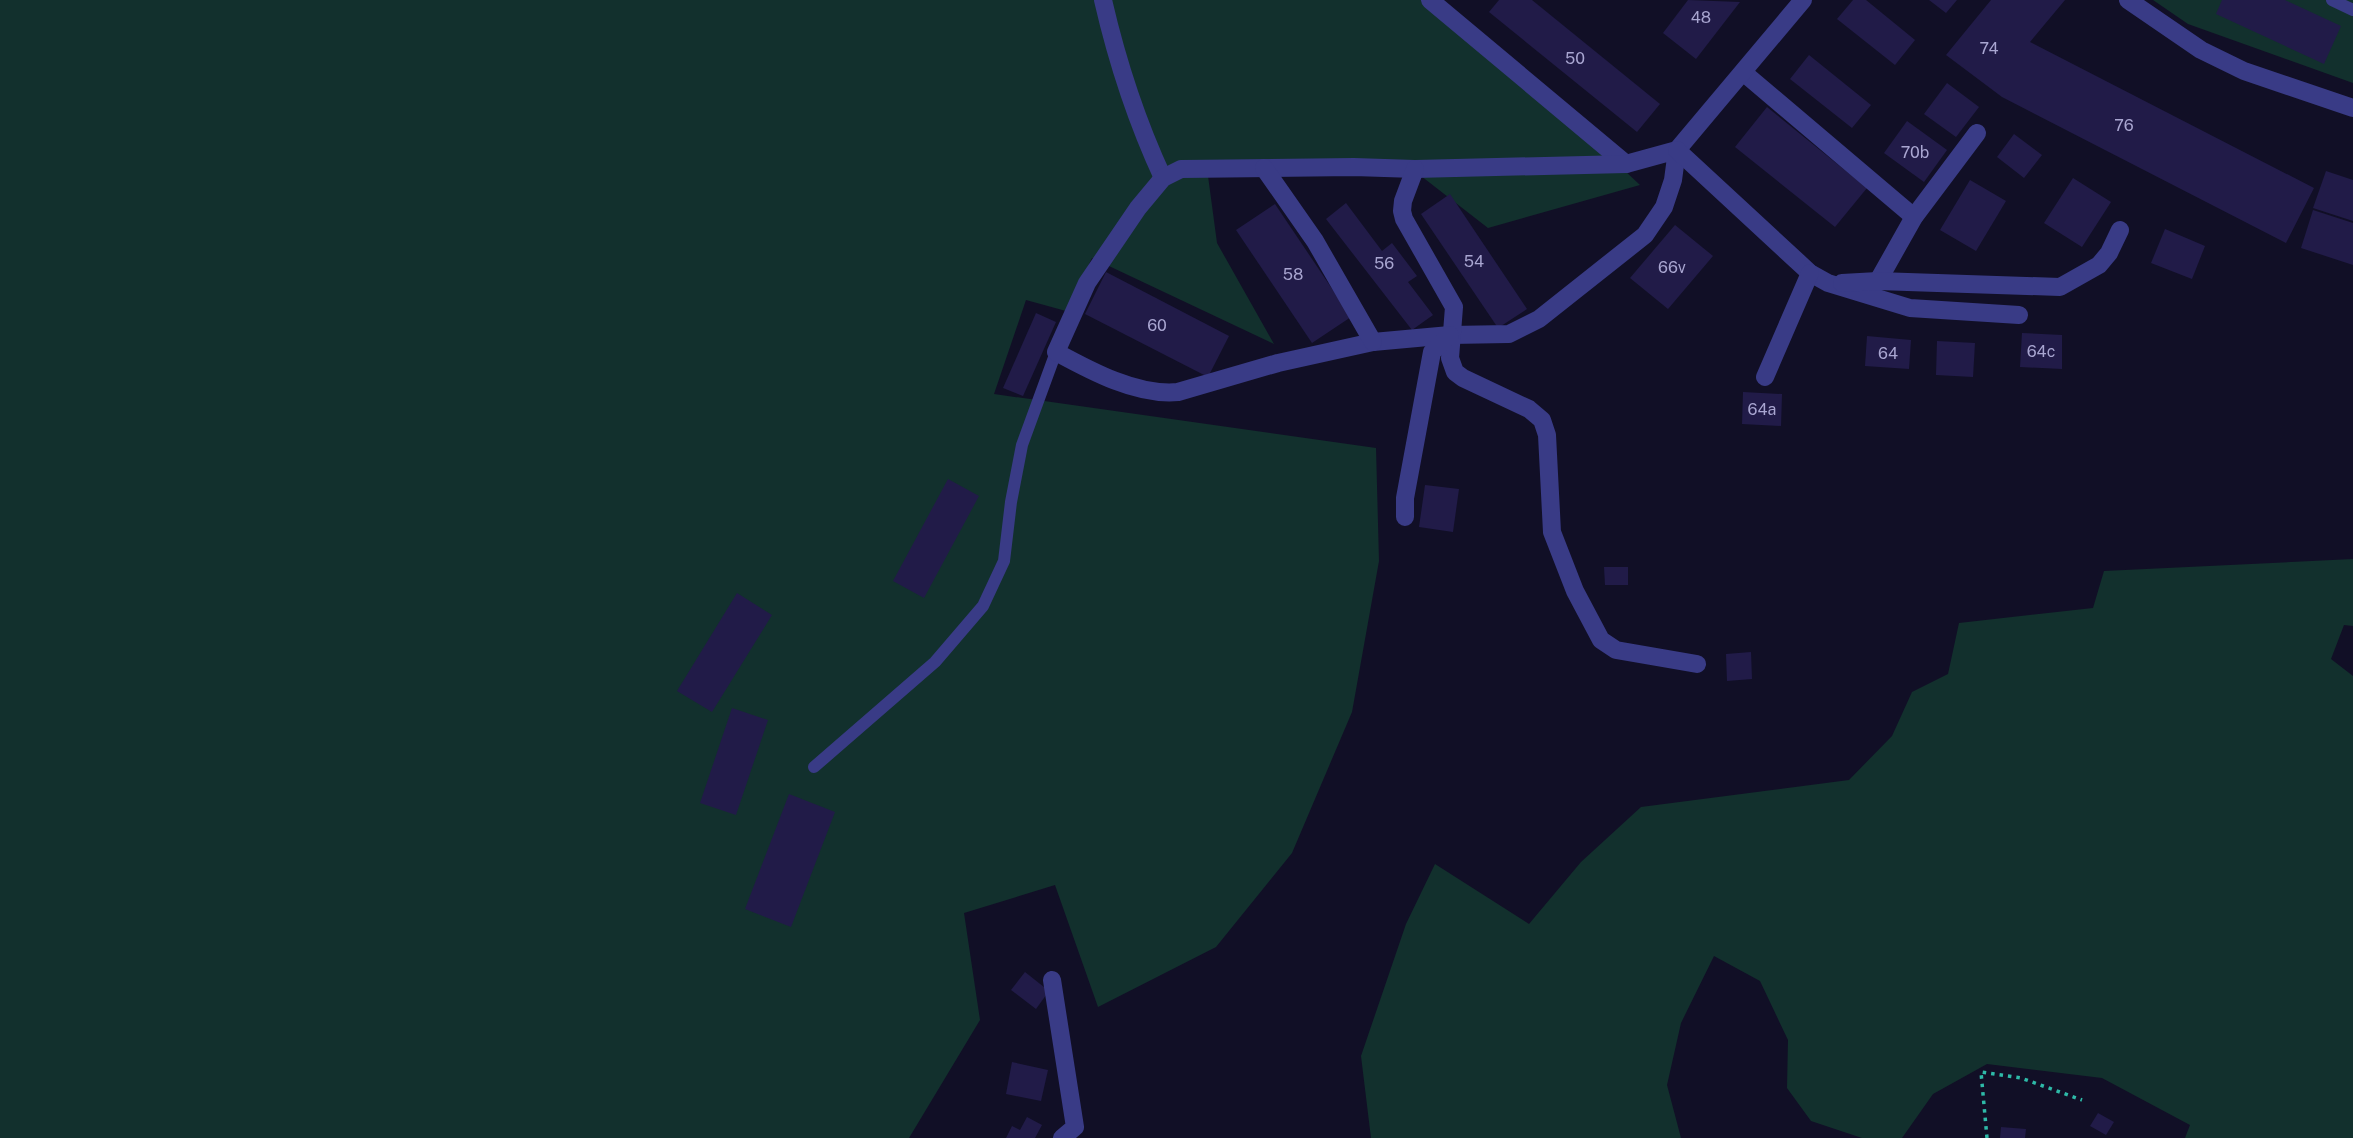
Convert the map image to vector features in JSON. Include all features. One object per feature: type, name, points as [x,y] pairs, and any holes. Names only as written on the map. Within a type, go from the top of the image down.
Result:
[{"type":"street","points":[[1103,0],[1112,38],[1140,121],[1163,178]]},
{"type":"street","points":[[1430,0],[1626,164]]},
{"type":"street","points":[[1677,150],[1626,164],[1415,169],[1181,169],[1163,178],[1138,208],[1087,284],[1056,352],[1126,384],[1162,394],[1178,392],[1278,363],[1373,342],[1450,335],[1508,334],[1519,329],[1539,319],[1645,235],[1664,207],[1673,180],[1677,150],[1803,0]]},
{"type":"street","points":[[2127,0],[2201,50],[2244,71],[2353,108]]},
{"type":"street","points":[[1744,73],[1914,216]]},
{"type":"street","points":[[1878,281],[1914,216],[1977,133]]},
{"type":"street","points":[[1677,150],[1810,273],[1828,284],[1910,308],[2019,315]]},
{"type":"street","points":[[1264,168],[1315,241],[1373,342]]},
{"type":"street","points":[[1415,169],[1402,211],[1454,307],[1450,358],[1455,372],[1529,409],[1542,420],[1547,435],[1552,531],[1575,591],[1601,640],[1616,650],[1697,664]]},
{"type":"street","points":[[1828,284],[1878,281],[2060,287],[2099,265],[2109,253],[2120,230]]},
{"type":"street","points":[[1765,377],[1810,273]]},
{"type":"street","points":[[1405,517],[1405,498],[1432,352],[1450,335]]},
{"type":"street","points":[[1052,980],[1075,1127],[1062,1138]]},
{"type":"lane","points":[[2332,0],[2353,10]]},
{"type":"lane","points":[[814,767],[934,662],[983,606],[1004,561],[1011,502],[1022,445],[1056,352]]},
{"type":"path","points":[[1987,1138],[1981,1072],[2021,1078],[2082,1100]]},
{"type":"green space","points":[[0,0],[1443,0],[1640,185],[1488,228],[1403,162],[1206,161],[1217,243],[1274,344],[1092,258],[1066,311],[1026,300],[994,394],[1376,448],[1379,561],[1352,712],[1292,853],[1216,947],[1098,1007],[1055,885],[964,913],[980,1020],[909,1138],[0,1138]]},
{"type":"green space","points":[[2153,0],[2353,0],[2353,83],[2188,24]]},
{"type":"green space","points":[[2353,559],[2353,626],[2344,625],[2331,659],[2353,676],[2353,1138],[2185,1138],[2190,1125],[2102,1078],[1987,1064],[1933,1094],[1902,1138],[1862,1138],[1811,1121],[1787,1088],[1788,1040],[1760,981],[1714,956],[1681,1023],[1667,1085],[1681,1138],[1371,1138],[1361,1056],[1406,924],[1435,864],[1529,924],[1581,862],[1641,807],[1849,780],[1892,736],[1912,692],[1948,674],[1959,623],[2093,608],[2104,571]]},
{"type":"building","points":[[1499,0],[1532,0],[1660,104],[1637,132],[1489,12]]},
{"type":"building","points":[[1688,0],[1740,2],[1696,59],[1663,33]]},
{"type":"building","points":[[1853,0],[1866,0],[1915,40],[1895,65],[1837,19]]},
{"type":"building","points":[[1929,0],[1957,0],[1946,13]]},
{"type":"building","points":[[1991,0],[2065,0],[2030,42],[2314,188],[2286,243],[2002,97],[1946,55]]},
{"type":"building","points":[[2222,0],[2285,0],[2341,26],[2324,64],[2216,14]]},
{"type":"building","points":[[1809,55],[1871,105],[1852,128],[1790,79]]},
{"type":"building","points":[[1947,83],[1979,107],[1956,137],[1924,114]]},
{"type":"building","points":[[1767,107],[1867,188],[1835,227],[1735,147]]},
{"type":"building","points":[[1907,121],[1947,150],[1924,182],[1884,153]]},
{"type":"building","points":[[2014,134],[2042,155],[2024,178],[1997,157]]},
{"type":"building","points":[[2326,171],[2353,180],[2353,221],[2313,208]]},
{"type":"building","points":[[2073,178],[2111,202],[2082,247],[2044,223]]},
{"type":"building","points":[[1970,180],[2006,201],[1976,251],[1940,230]]},
{"type":"building","points":[[1450,194],[1527,309],[1498,328],[1421,214]]},
{"type":"building","points":[[1346,203],[1382,251],[1392,243],[1417,276],[1408,282],[1433,315],[1412,330],[1326,219]]},
{"type":"building","points":[[1275,204],[1351,317],[1312,343],[1236,230]]},
{"type":"building","points":[[2313,210],[2353,223],[2353,265],[2301,248]]},
{"type":"building","points":[[1675,225],[1713,256],[1668,309],[1630,278]]},
{"type":"building","points":[[2165,229],[2205,246],[2192,279],[2151,263]]},
{"type":"building","points":[[1106,272],[1229,336],[1208,377],[1085,314]]},
{"type":"building","points":[[1036,313],[1056,322],[1023,396],[1003,388]]},
{"type":"building","points":[[2022,333],[2062,335],[2062,369],[2020,367]]},
{"type":"building","points":[[1867,336],[1911,340],[1909,369],[1865,366]]},
{"type":"building","points":[[1937,341],[1975,343],[1973,377],[1936,375]]},
{"type":"building","points":[[1743,392],[1782,394],[1781,426],[1742,424]]},
{"type":"building","points":[[948,479],[979,496],[924,598],[893,581]]},
{"type":"building","points":[[1425,485],[1459,489],[1453,532],[1419,527]]},
{"type":"building","points":[[1604,567],[1628,567],[1628,585],[1605,585]]},
{"type":"building","points":[[737,593],[772,615],[712,712],[677,691]]},
{"type":"building","points":[[1751,652],[1752,679],[1727,681],[1726,654]]},
{"type":"building","points":[[732,708],[768,720],[736,815],[700,803]]},
{"type":"building","points":[[789,794],[835,812],[791,927],[745,909]]},
{"type":"building","points":[[1025,972],[1049,991],[1036,1009],[1011,990]]},
{"type":"building","points":[[1012,1062],[1048,1070],[1041,1101],[1006,1094]]},
{"type":"building","points":[[2098,1113],[2114,1122],[2106,1135],[2090,1126]]},
{"type":"building","points":[[1027,1117],[1042,1125],[1035,1138],[1006,1138],[1012,1126],[1020,1130]]},
{"type":"building","points":[[2001,1127],[2026,1129],[2025,1138],[2000,1138]]}]
